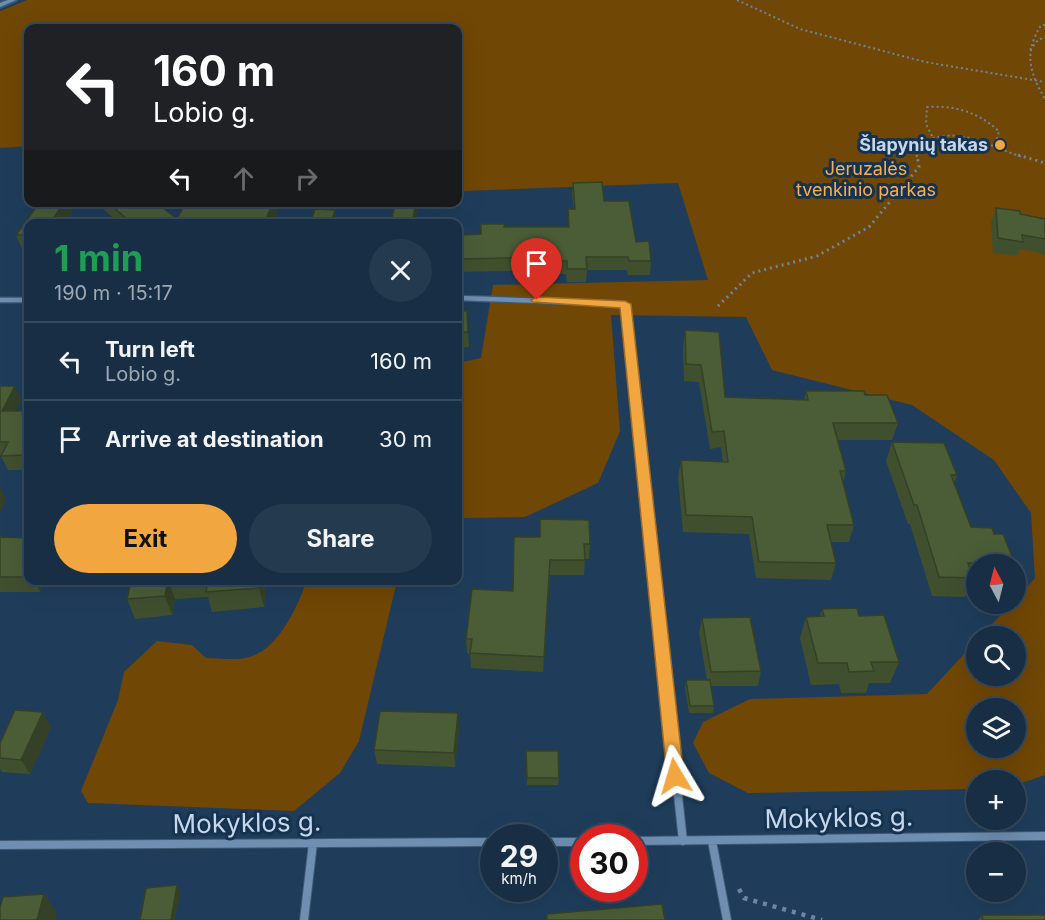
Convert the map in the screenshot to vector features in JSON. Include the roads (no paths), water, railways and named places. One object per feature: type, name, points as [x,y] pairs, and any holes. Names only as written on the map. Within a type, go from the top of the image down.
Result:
[{"type":"street","points":[[0,5],[13,0]]},
{"type":"street","points":[[462,298],[625,304],[683,841]]},
{"type":"street","points":[[0,300],[24,300]]},
{"type":"street","name":"Mokyklos g.","points":[[648,842],[1045,836]]},
{"type":"street","points":[[712,841],[727,920]]},
{"type":"street","name":"Mokyklos g.","points":[[0,845],[480,842]]},
{"type":"street","points":[[304,920],[313,843]]},
{"type":"place","name":"Šlapynių takas","points":[[1000,145]]},
{"type":"park label","name":"Jeruzalės tvenkinio parkas","points":[[866,180]]}]
